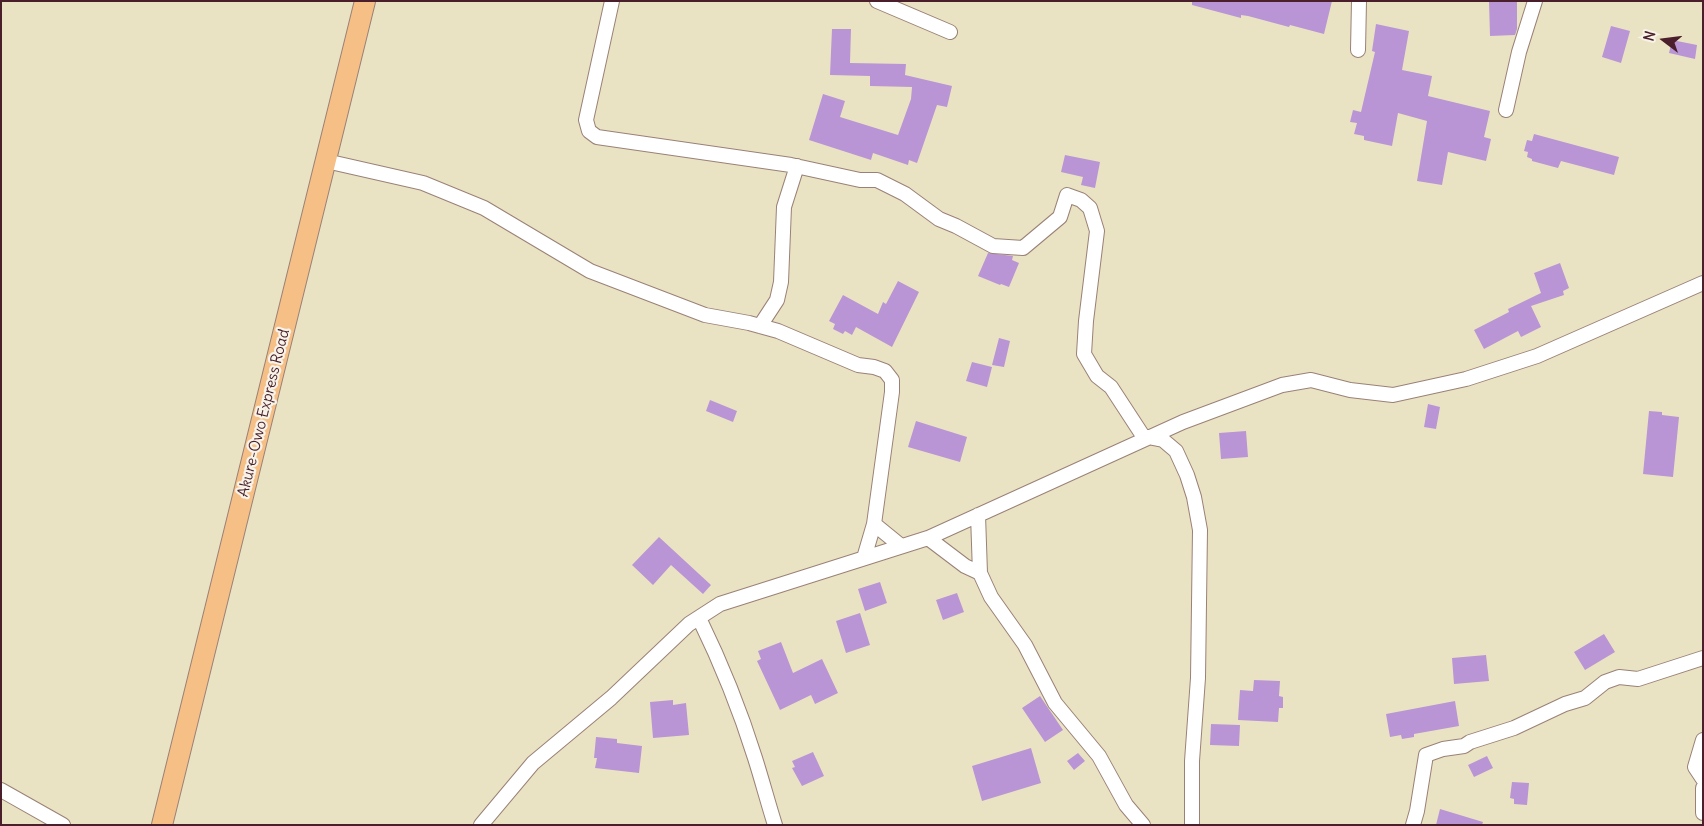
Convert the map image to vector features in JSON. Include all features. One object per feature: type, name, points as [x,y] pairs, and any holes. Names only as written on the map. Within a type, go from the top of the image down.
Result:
[{"type":"highway","name":"Akure-Owo Express Road","points":[[162,825],[366,1]]},
{"type":"street","points":[[612,1],[586,120],[589,131],[597,137],[797,166],[860,180],[877,180],[905,194],[939,220],[956,226],[993,246],[1023,248],[1060,217],[1067,195],[1081,200],[1090,208],[1097,231],[1084,354],[1097,376],[1111,387],[1143,436],[1163,440],[1176,451],[1194,497],[1200,530],[1198,678],[1192,762],[1192,825]]},
{"type":"street","points":[[877,1],[950,32]]},
{"type":"street","points":[[1358,50],[1359,1]]},
{"type":"street","points":[[1506,110],[1519,52],[1535,1]]},
{"type":"street","points":[[326,161],[423,183],[484,208],[590,271],[705,315],[778,330],[858,365],[874,367],[885,371],[892,380],[892,392],[874,524],[864,558]]},
{"type":"street","points":[[760,326],[776,300],[781,282],[784,207],[797,166]]},
{"type":"street","points":[[481,825],[533,763],[611,698],[689,624],[720,604],[928,538],[1183,422],[1282,385],[1310,380],[1350,390],[1393,395],[1466,379],[1537,356],[1703,283]]},
{"type":"street","points":[[978,515],[980,573],[991,598],[1025,645],[1055,703],[1099,756],[1126,805],[1143,825]]},
{"type":"street","points":[[874,524],[901,546]]},
{"type":"street","points":[[928,538],[965,566],[980,573]]},
{"type":"street","points":[[699,618],[713,646],[731,691],[755,758],[775,825]]},
{"type":"street","points":[[1413,825],[1426,755],[1443,749],[1464,746],[1470,742],[1514,728],[1565,704],[1585,698],[1605,682],[1619,677],[1638,679],[1703,658]]},
{"type":"street","points":[[1703,740],[1695,768],[1703,779]]},
{"type":"street","points":[[1703,788],[1703,813]]},
{"type":"street","points":[[1,790],[63,825]]},
{"type":"building","points":[[1192,1],[1332,1],[1324,34],[1248,16],[1241,15],[1241,18],[1192,5]]},
{"type":"building","points":[[1489,1],[1517,1],[1517,29],[1515,35],[1490,36]]},
{"type":"building","points":[[1376,24],[1409,31],[1402,70],[1432,76],[1428,96],[1490,111],[1484,137],[1491,139],[1486,161],[1448,152],[1442,185],[1417,181],[1427,121],[1398,113],[1392,146],[1364,140],[1364,136],[1354,134],[1357,123],[1350,122],[1353,110],[1361,112],[1375,52],[1372,51]]},
{"type":"building","points":[[1611,26],[1630,31],[1621,63],[1602,57]]},
{"type":"building","points":[[832,29],[851,29],[850,63],[906,64],[905,75],[952,86],[947,107],[937,105],[917,163],[909,160],[908,165],[873,153],[871,160],[809,140],[823,94],[845,101],[840,117],[898,135],[911,99],[912,87],[870,86],[870,76],[830,75]]},
{"type":"building","points":[[1672,40],[1697,45],[1695,59],[1669,53]]},
{"type":"building","points":[[1534,134],[1619,157],[1614,175],[1561,161],[1558,168],[1532,161],[1532,159],[1527,157],[1528,152],[1524,151],[1527,140],[1532,141]]},
{"type":"building","points":[[1065,155],[1100,162],[1095,188],[1081,185],[1083,177],[1061,172]]},
{"type":"building","points":[[988,253],[1013,256],[1012,260],[1019,263],[1009,287],[978,276]]},
{"type":"building","points":[[1560,263],[1569,288],[1563,291],[1564,295],[1531,306],[1541,327],[1521,337],[1518,331],[1484,349],[1474,330],[1509,312],[1508,309],[1541,293],[1534,273]]},
{"type":"building","points":[[898,281],[919,292],[892,347],[856,327],[852,335],[845,331],[843,334],[833,329],[835,324],[829,321],[843,295],[878,314],[883,302],[886,304]]},
{"type":"building","points":[[999,338],[1010,341],[1004,367],[992,365]]},
{"type":"building","points":[[972,362],[992,367],[987,387],[966,381]]},
{"type":"building","points":[[710,400],[737,411],[733,422],[706,411]]},
{"type":"building","points":[[1428,404],[1440,407],[1436,429],[1424,427]]},
{"type":"building","points":[[1649,411],[1662,412],[1662,415],[1679,417],[1673,477],[1643,474]]},
{"type":"building","points":[[916,421],[967,437],[960,462],[908,447]]},
{"type":"building","points":[[1246,431],[1248,457],[1221,459],[1219,433]]},
{"type":"building","points":[[659,537],[711,585],[703,594],[671,565],[653,585],[632,565]]},
{"type":"building","points":[[880,582],[887,603],[865,611],[858,589]]},
{"type":"building","points":[[957,593],[964,612],[943,620],[936,600]]},
{"type":"building","points":[[860,613],[870,645],[846,653],[836,621]]},
{"type":"building","points":[[1604,634],[1615,652],[1585,670],[1574,652]]},
{"type":"building","points":[[781,642],[793,673],[822,659],[838,693],[815,704],[811,695],[780,710],[757,661],[761,659],[758,651]]},
{"type":"building","points":[[1486,655],[1489,681],[1454,684],[1452,658]]},
{"type":"building","points":[[1254,680],[1280,681],[1279,696],[1283,697],[1283,708],[1279,708],[1278,722],[1238,720],[1240,690],[1253,691]]},
{"type":"building","points":[[1040,696],[1063,730],[1045,742],[1022,708]]},
{"type":"building","points":[[673,700],[673,705],[686,703],[689,735],[653,738],[650,702]]},
{"type":"building","points":[[1455,701],[1459,726],[1414,734],[1414,737],[1402,739],[1401,735],[1390,737],[1386,714]]},
{"type":"building","points":[[1211,724],[1240,725],[1239,746],[1210,745]]},
{"type":"building","points":[[596,737],[617,739],[617,743],[642,746],[639,773],[595,768],[597,758],[594,758]]},
{"type":"building","points":[[1031,748],[1041,783],[982,801],[972,766]]},
{"type":"building","points":[[813,752],[824,776],[802,786],[792,768],[795,767],[792,761]]},
{"type":"building","points":[[1078,753],[1085,761],[1074,770],[1067,761]]},
{"type":"building","points":[[1487,756],[1493,768],[1474,777],[1468,765]]},
{"type":"building","points":[[1512,782],[1529,783],[1527,805],[1514,804],[1514,799],[1510,798]]},
{"type":"building","points":[[1440,809],[1483,822],[1482,825],[1436,825]]}]
